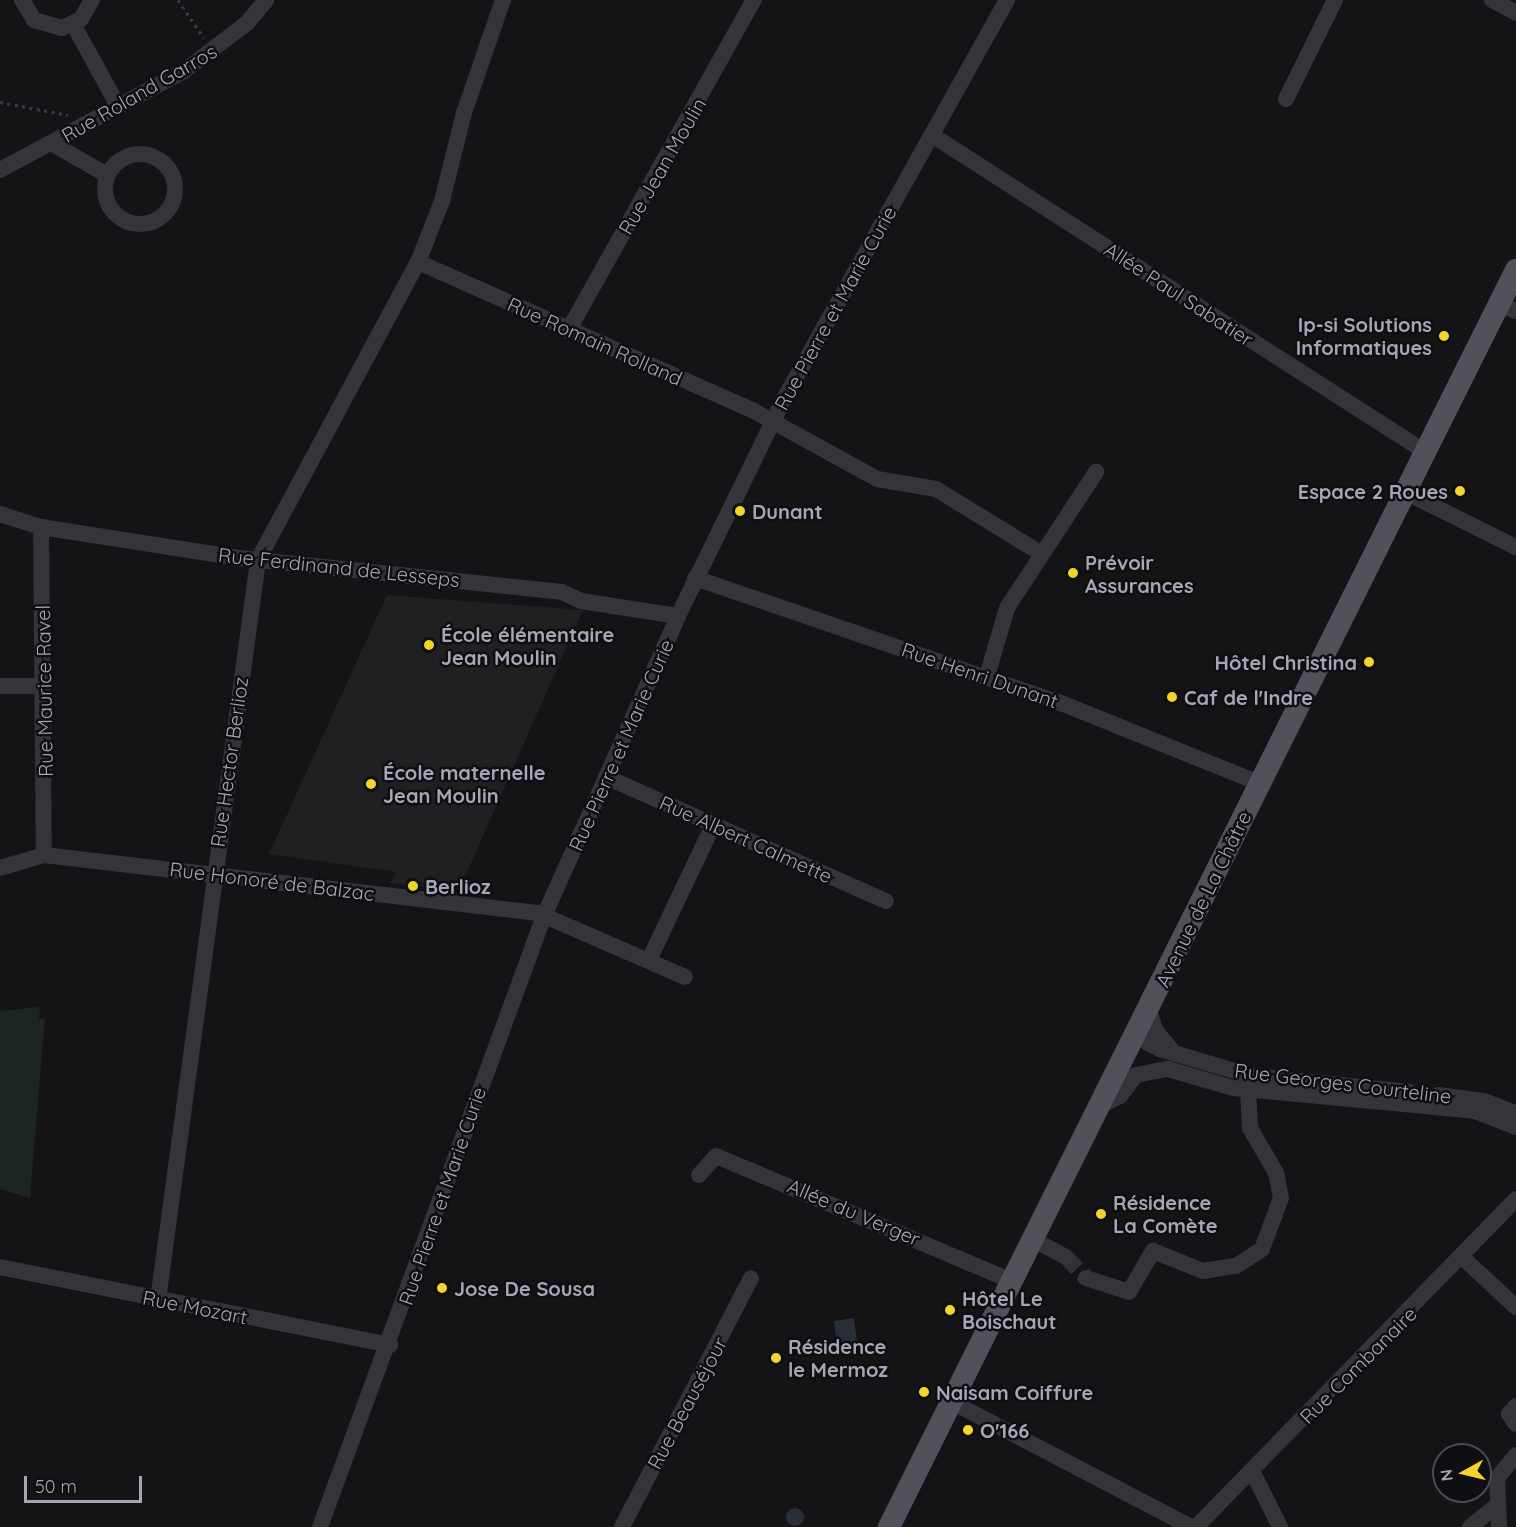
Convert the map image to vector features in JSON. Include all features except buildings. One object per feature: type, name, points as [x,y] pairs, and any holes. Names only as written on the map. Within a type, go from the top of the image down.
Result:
[{"type":"main road","name":"Avenue de La Châtre","points":[[889,1527],[1036,1241],[1427,453],[1508,308],[1516,270]]},
{"type":"street","points":[[22,0],[34,20],[47,27],[73,24],[92,0]]},
{"type":"street","name":"Rue Roland Garros","points":[[0,170],[215,51],[266,0]]},
{"type":"street","name":"Rue Hector Berlioz","points":[[158,1300],[258,560],[418,262],[442,201],[464,113],[503,0]]},
{"type":"street","name":"Rue Jean Moulin","points":[[568,331],[754,0]]},
{"type":"street","name":"Rue Pierre et Marie Curie","points":[[320,1527],[390,1345],[443,1181],[544,916],[678,616],[772,421],[1006,0]]},
{"type":"street","points":[[1286,99],[1335,0]]},
{"type":"street","points":[[1492,0],[1516,13]]},
{"type":"street","points":[[73,24],[118,106]]},
{"type":"street","name":"Allée Paul Sabatier","points":[[932,135],[1427,453]]},
{"type":"street","points":[[51,143],[107,175]]},
{"type":"street","points":[[132,154],[156,156],[175,181],[171,206],[154,222],[126,222],[106,198],[107,175],[132,154]]},
{"type":"street","name":"Rue Romain Rolland","points":[[418,262],[772,421],[877,479],[936,489],[1042,554]]},
{"type":"street","points":[[987,676],[1007,608],[1096,472]]},
{"type":"street","points":[[1407,493],[1516,547]]},
{"type":"street","name":"Rue Ferdinand de Lesseps","points":[[0,514],[41,527],[258,560],[562,592],[581,602],[678,616]]},
{"type":"street","name":"Rue Maurice Ravel","points":[[41,527],[44,855]]},
{"type":"street","name":"Rue Henri Dunant","points":[[696,578],[987,676],[1261,784]]},
{"type":"street","points":[[0,686],[43,686]]},
{"type":"street","name":"Rue Albert Calmette","points":[[606,777],[886,902]]},
{"type":"street","points":[[649,960],[713,825]]},
{"type":"street","name":"Rue Honoré de Balzac","points":[[0,868],[44,855],[544,916],[685,977]]},
{"type":"street","name":"Rue Georges Courteline","points":[[1149,1010],[1155,1030],[1176,1070]]},
{"type":"street","name":"Rue Georges Courteline","points":[[1137,1037],[1166,1049],[1252,1076],[1461,1098],[1516,1113]]},
{"type":"street","name":"Rue Georges Courteline","points":[[1104,1104],[1120,1095],[1136,1075],[1176,1070],[1248,1088],[1449,1107],[1516,1127]]},
{"type":"street","points":[[1086,1278],[1129,1292],[1153,1251],[1203,1271],[1236,1266],[1262,1249],[1281,1198],[1276,1173],[1250,1128],[1248,1088]]},
{"type":"street","name":"Allée du Verger","points":[[699,1175],[716,1156],[1014,1282]]},
{"type":"street","name":"Rue Combanaire","points":[[1196,1527],[1462,1257],[1516,1199]]},
{"type":"street","points":[[1036,1241],[1066,1257]]},
{"type":"street","points":[[1462,1257],[1516,1307]]},
{"type":"street","name":"Rue Mozart","points":[[0,1267],[390,1345]]},
{"type":"street","name":"Rue Beauséjour","points":[[622,1527],[751,1278]]},
{"type":"street","points":[[952,1402],[1191,1527]]},
{"type":"street","points":[[1516,1406],[1509,1414],[1516,1424]]},
{"type":"street","points":[[1499,1527],[1495,1507],[1497,1478],[1516,1455]]},
{"type":"street","points":[[1252,1472],[1280,1527]]},
{"type":"street","points":[[1470,1527],[1495,1507]]},
{"type":"path","points":[[178,0],[215,51]]},
{"type":"path","points":[[0,102],[25,111],[97,118]]},
{"type":"shaded area","points":[[387,595],[583,610],[459,890],[390,883],[396,872],[269,854]]},
{"type":"shaded area","points":[[40,1007],[39,1019],[45,1019],[30,1198],[0,1189],[0,1011]]},
{"type":"shaded area","points":[[854,1318],[858,1352],[838,1355],[834,1321]]},
{"type":"shaded area","points":[[795,1508],[801,1511],[804,1517],[801,1523],[795,1526],[789,1523],[786,1517],[789,1511]]},
{"type":"tunnel","points":[[1066,1257],[1086,1278]]},
{"type":"place","name":"Ip-si Solutions Informatiques","points":[[1444,336]]},
{"type":"place","name":"Espace 2 Roues","points":[[1460,491]]},
{"type":"place","name":"Dunant","points":[[740,511]]},
{"type":"place","name":"Prévoir Assurances","points":[[1073,573]]},
{"type":"place","name":"École élémentaire Jean Moulin","points":[[429,645]]},
{"type":"place","name":"Hôtel Christina","points":[[1369,662]]},
{"type":"place","name":"Caf de l'Indre","points":[[1172,697]]},
{"type":"place","name":"École maternelle Jean Moulin","points":[[371,784]]},
{"type":"place","name":"Berlioz","points":[[413,886]]},
{"type":"place","name":"Résidence La Comète","points":[[1101,1214]]},
{"type":"place","name":"Jose De Sousa","points":[[442,1288]]},
{"type":"place","name":"Hôtel Le Boischaut","points":[[950,1310]]},
{"type":"place","name":"Résidence le Mermoz","points":[[776,1358]]},
{"type":"place","name":"Naisam Coiffure","points":[[924,1392]]},
{"type":"place","name":"O'166","points":[[968,1430]]}]
